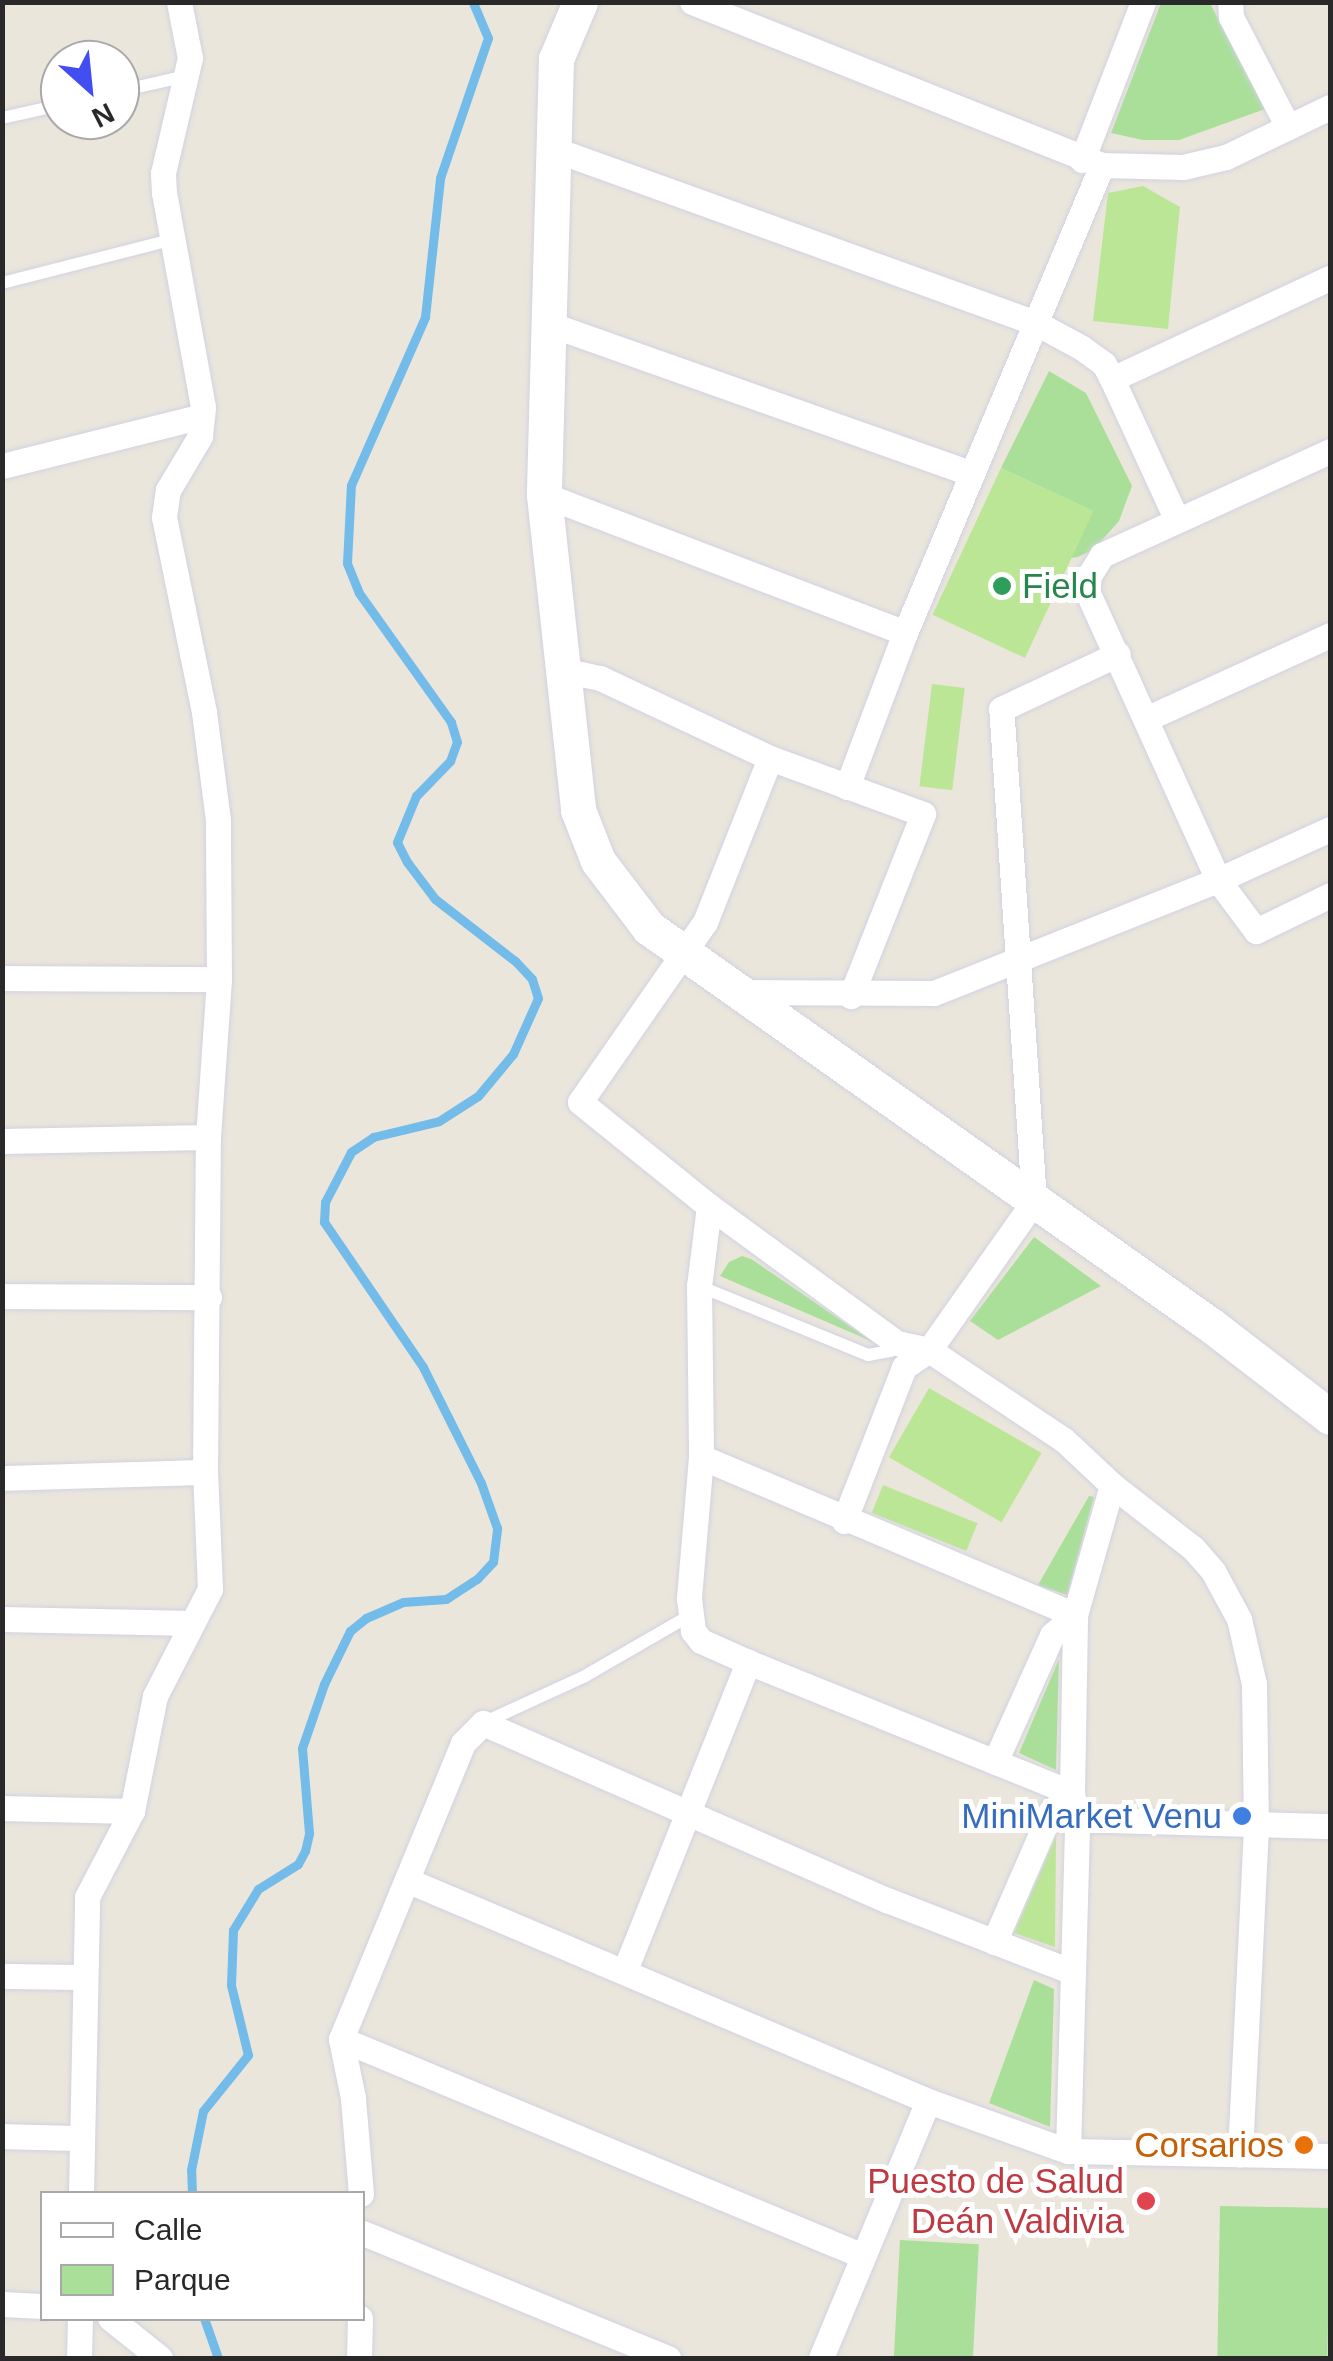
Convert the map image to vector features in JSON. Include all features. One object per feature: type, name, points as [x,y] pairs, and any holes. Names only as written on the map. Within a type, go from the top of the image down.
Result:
[{"type":"street","points":[[81,2191],[87,1897],[132,1812],[155,1696],[210,1589],[204,1472],[208,1137],[219,979],[218,820],[204,712],[164,516],[168,490],[200,436],[202,416],[163,173],[190,58],[178,2]]},
{"type":"street","points":[[580,2],[556,59],[544,495],[578,810],[598,861],[650,928],[1329,1414]]},
{"type":"street","points":[[692,2],[1092,163],[1183,168],[1226,157],[1330,107]]},
{"type":"street","points":[[1230,2],[1232,16],[1288,127]]},
{"type":"street","points":[[848,787],[906,633],[1036,323],[1092,163],[1136,5]]},
{"type":"street","points":[[556,150],[1036,323],[1082,348],[1104,364],[1177,520]]},
{"type":"street","points":[[1112,379],[1330,278]]},
{"type":"street","points":[[549,324],[972,474]]},
{"type":"street","points":[[2,466],[202,416]]},
{"type":"street","points":[[1330,451],[1102,555],[1088,576],[1087,591],[1148,718],[1218,880],[1256,932],[1330,894]]},
{"type":"street","points":[[544,495],[906,633]]},
{"type":"street","points":[[1148,718],[1330,634]]},
{"type":"street","points":[[844,1521],[904,1367],[928,1350],[1034,1201],[1001,709],[1118,654]]},
{"type":"street","points":[[562,670],[600,678],[770,758],[923,814],[851,996]]},
{"type":"street","points":[[770,758],[705,922],[580,1102],[709,1206],[896,1343],[928,1350],[1064,1440],[1214,1571],[1239,1619],[1254,1684],[1256,1826],[1240,2154]]},
{"type":"street","points":[[738,992],[851,996],[934,993],[1218,880],[1330,829]]},
{"type":"street","points":[[2,978],[219,979]]},
{"type":"street","points":[[2,1141],[208,1137]]},
{"type":"street","points":[[709,1206],[698,1286],[701,1458],[689,1616],[701,1641],[1072,1792]]},
{"type":"street","points":[[2,1296],[209,1296]]},
{"type":"street","points":[[701,1458],[1075,1615]]},
{"type":"street","points":[[2,1478],[204,1472]]},
{"type":"street","points":[[1068,2151],[1077,1819],[1072,1792],[1075,1615],[1112,1485]]},
{"type":"street","points":[[995,1762],[1052,1635],[1075,1615]]},
{"type":"street","points":[[2,1619],[192,1623]]},
{"type":"street","points":[[625,1970],[748,1662]]},
{"type":"street","points":[[361,2191],[354,2098],[341,2039],[410,1881],[463,1743],[483,1723],[691,1810],[887,1900],[1070,1971]]},
{"type":"street","points":[[994,1942],[1052,1811],[1072,1792]]},
{"type":"street","points":[[2,1808],[132,1812]]},
{"type":"street","points":[[1077,1819],[1330,1826]]},
{"type":"street","points":[[410,1881],[928,2101],[1068,2151],[1330,2156]]},
{"type":"street","points":[[2,1976],[84,1977]]},
{"type":"street","points":[[341,2039],[863,2256]]},
{"type":"street","points":[[821,2358],[928,2101]]},
{"type":"street","points":[[2,2136],[81,2138]]},
{"type":"street","points":[[365,2235],[668,2358]]},
{"type":"street","points":[[2,2304],[40,2306]]},
{"type":"street","points":[[79,2358],[80,2321]]},
{"type":"street","points":[[114,2321],[160,2358]]},
{"type":"street","points":[[359,2358],[360,2321]]},
{"type":"lane","points":[[140,86],[186,76]]},
{"type":"lane","points":[[2,118],[40,109]]},
{"type":"lane","points":[[2,283],[174,240]]},
{"type":"lane","points":[[698,1286],[868,1354],[890,1351],[896,1343]]},
{"type":"lane","points":[[483,1723],[584,1676],[689,1616]]},
{"type":"green space","points":[[1161,3],[1210,3],[1265,109],[1179,140],[1143,140],[1111,133]]},
{"type":"green space","points":[[1143,186],[1180,207],[1168,329],[1093,321],[1108,193]]},
{"type":"green space","points":[[1049,371],[1086,393],[1132,486],[1119,521],[1094,549],[1071,558],[1093,511],[1001,468]]},
{"type":"green space","name":"Field","points":[[1001,468],[1093,511],[1025,658],[933,615]]},
{"type":"green space","points":[[932,684],[965,688],[952,790],[919,786]]},
{"type":"green space","points":[[1034,1237],[1101,1286],[998,1340],[970,1321]]},
{"type":"green space","points":[[742,1256],[873,1342],[720,1276],[729,1262]]},
{"type":"green space","points":[[929,1388],[1042,1453],[1002,1522],[889,1457]]},
{"type":"green space","points":[[883,1485],[978,1523],[966,1551],[872,1513]]},
{"type":"green space","points":[[1089,1496],[1094,1497],[1067,1595],[1038,1585]]},
{"type":"green space","points":[[1059,1659],[1056,1770],[1019,1753]]},
{"type":"green space","points":[[1056,1836],[1055,1947],[1014,1933]]},
{"type":"green space","points":[[1034,1980],[1054,1989],[1050,2127],[989,2103]]},
{"type":"green space","points":[[1220,2206],[1330,2208],[1327,2358],[1217,2358]]},
{"type":"green space","points":[[900,2240],[979,2244],[973,2358],[894,2358]]},
{"type":"waterway","points":[[192,2191],[191,2170],[203,2111],[248,2055],[231,1985],[233,1930],[258,1889],[298,1864],[305,1851],[309,1833],[302,1748],[324,1684],[350,1631],[366,1618],[403,1602],[446,1599],[477,1579],[493,1562],[497,1528],[481,1483],[423,1367],[324,1222],[325,1202],[351,1152],[373,1137],[439,1121],[478,1096],[513,1054],[538,998],[532,979],[515,961],[435,899],[397,842],[416,796],[450,761],[457,742],[451,722],[359,593],[347,563],[351,485],[425,317],[440,178],[488,38],[473,2]]},
{"type":"waterway","points":[[205,2321],[218,2358]]},
{"type":"place","name":"Field","points":[[1002,586]]},
{"type":"place","name":"MiniMarket Venu","points":[[1242,1816]]},
{"type":"place","name":"Corsarios","points":[[1304,2145]]},
{"type":"place","name":"Puesto de Salud Deán Valdivia","points":[[1146,2201]]}]
